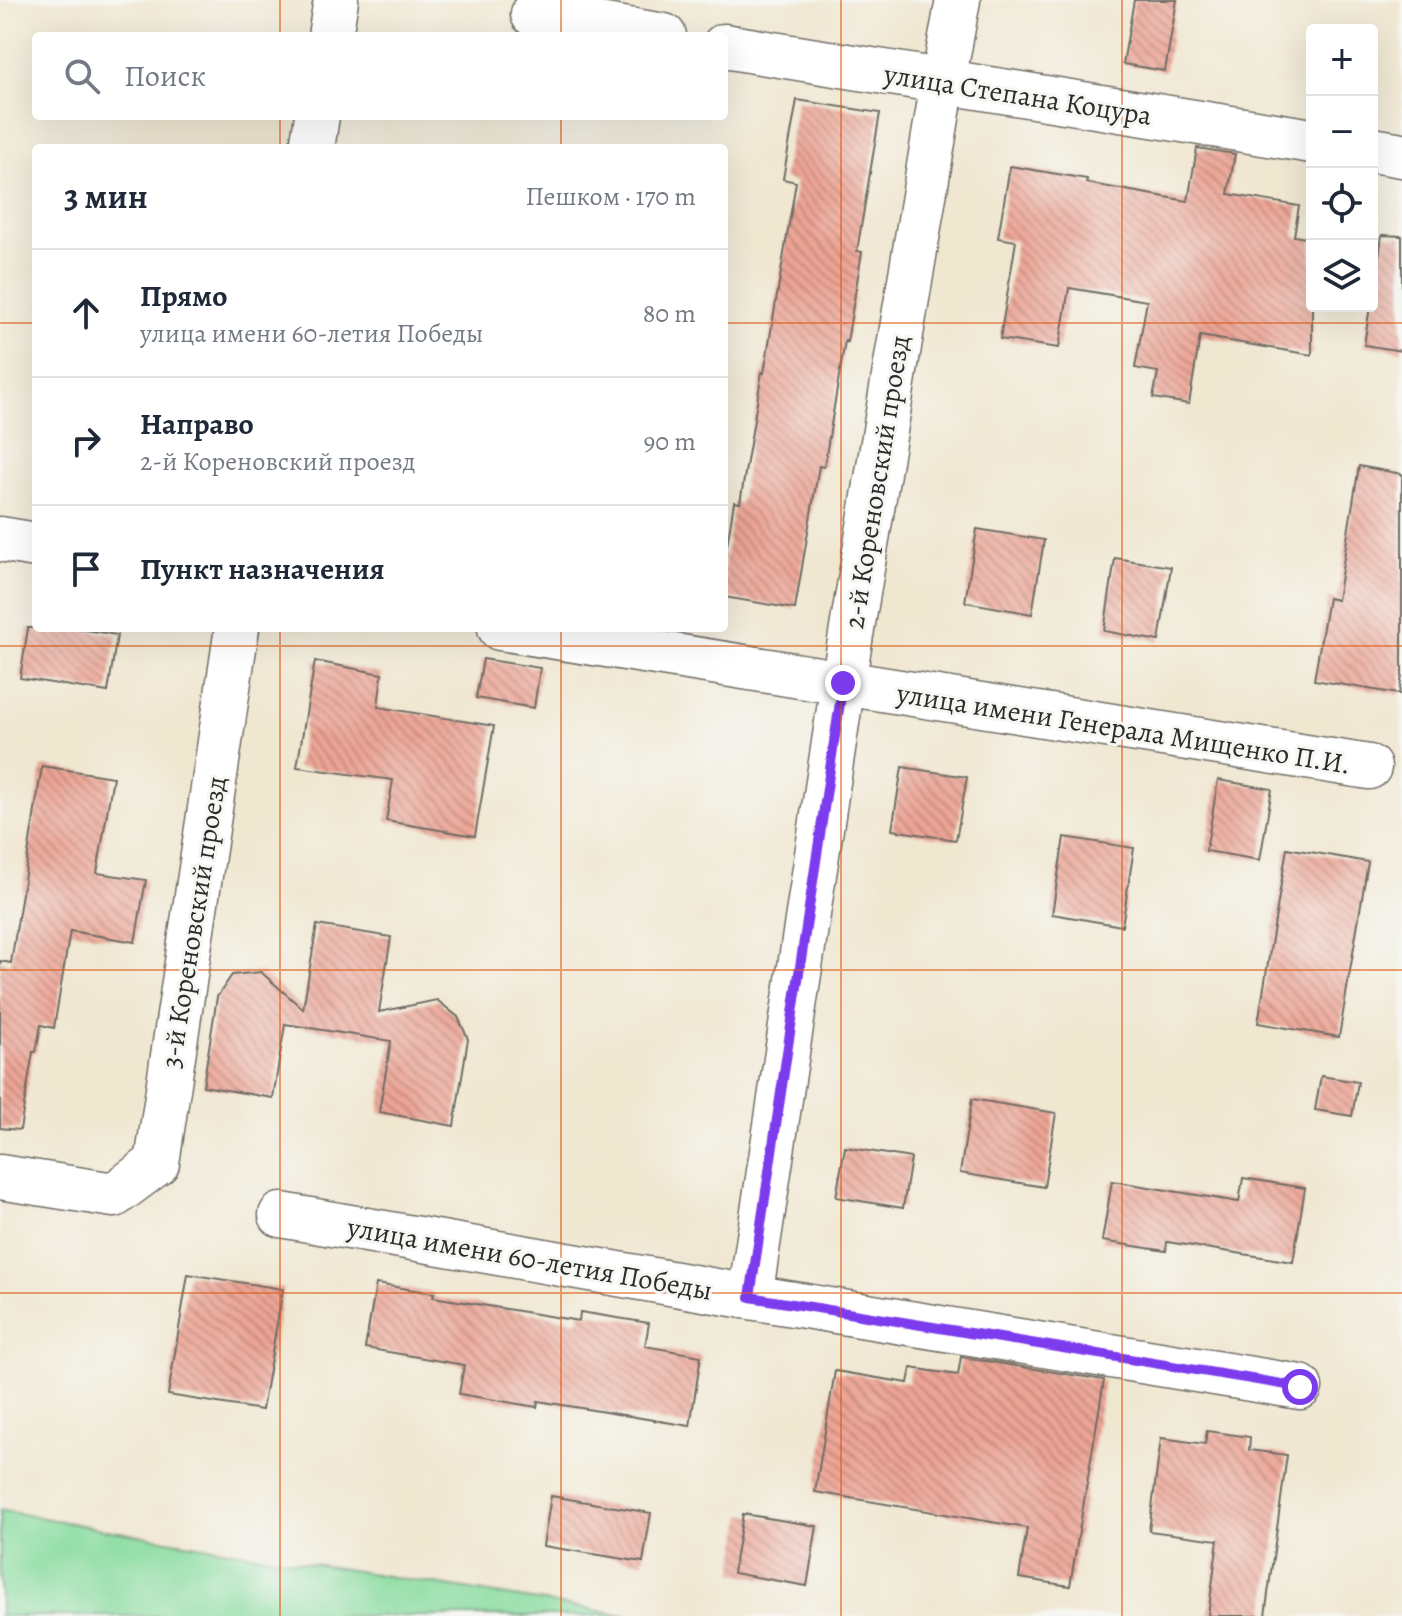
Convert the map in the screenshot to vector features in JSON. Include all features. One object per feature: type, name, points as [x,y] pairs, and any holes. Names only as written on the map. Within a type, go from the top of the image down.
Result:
[{"type":"street","points":[[331,32],[336,0]]},
{"type":"street","name":"2-й Кореновский проезд","points":[[750,1297],[843,683],[958,0]]},
{"type":"street","points":[[533,14],[640,32]]},
{"type":"street","name":"улица Степана Коцура","points":[[728,47],[1306,140]]},
{"type":"street","points":[[313,144],[316,120]]},
{"type":"street","points":[[1378,151],[1402,155]]},
{"type":"street","points":[[0,539],[32,544]]},
{"type":"street","name":"3-й Кореновский проезд","points":[[0,1177],[114,1195],[157,1163],[236,632]]},
{"type":"street","name":"улица имени Генерала Мищенко П.И.","points":[[525,632],[1369,767]]},
{"type":"street","name":"улица имени 60-летия Победы","points":[[281,1215],[750,1297],[1300,1387]]},
{"type":"green space","points":[[0,1510],[113,1531],[629,1616],[0,1616]]},
{"type":"building","points":[[1134,0],[1177,0],[1165,71],[1123,64]]},
{"type":"building","points":[[797,100],[880,113],[857,251],[862,252],[847,342],[824,467],[819,466],[795,609],[728,598],[728,539],[734,502],[740,503],[796,182],[783,179]]},
{"type":"building","points":[[1197,148],[1235,154],[1228,194],[1299,206],[1294,236],[1306,238],[1306,312],[1312,312],[1312,355],[1200,336],[1189,404],[1153,398],[1158,372],[1135,368],[1147,301],[1069,288],[1059,348],[1000,339],[1016,241],[998,238],[1010,166],[1188,201]]},
{"type":"building","points":[[1382,235],[1402,236],[1402,351],[1364,345],[1369,312],[1378,312],[1378,263]]},
{"type":"building","points":[[1359,466],[1402,474],[1402,675],[1399,694],[1314,680],[1328,598],[1337,600]]},
{"type":"building","points":[[977,529],[1044,540],[1032,614],[965,602]]},
{"type":"building","points":[[1115,558],[1171,567],[1159,641],[1104,631]]},
{"type":"building","points":[[28,628],[32,628],[32,632],[117,635],[108,692],[20,678]]},
{"type":"building","points":[[483,659],[540,668],[534,708],[476,698]]},
{"type":"building","points":[[315,661],[382,674],[378,707],[494,726],[475,836],[386,821],[393,780],[297,767]]},
{"type":"building","points":[[42,766],[113,777],[97,873],[146,880],[135,942],[70,931],[54,1028],[41,1025],[36,1052],[33,1052],[20,1130],[0,1128],[0,961],[11,963]]},
{"type":"building","points":[[902,767],[967,777],[956,840],[892,830]]},
{"type":"building","points":[[1218,780],[1272,789],[1260,860],[1206,851]]},
{"type":"building","points":[[1064,837],[1134,848],[1122,926],[1052,914]]},
{"type":"building","points":[[1287,848],[1368,862],[1339,1037],[1258,1023]]},
{"type":"building","points":[[317,925],[391,937],[379,1012],[437,1000],[458,1017],[468,1039],[454,1126],[379,1112],[391,1041],[285,1024],[273,1098],[203,1086],[217,997],[232,975],[261,972],[303,1009]]},
{"type":"building","points":[[1321,1076],[1358,1082],[1352,1116],[1315,1110]]},
{"type":"building","points":[[972,1099],[1056,1113],[1044,1187],[960,1173]]},
{"type":"building","points":[[845,1147],[911,1158],[903,1208],[836,1197]]},
{"type":"building","points":[[1243,1178],[1305,1188],[1293,1262],[1167,1242],[1166,1251],[1102,1241],[1112,1181],[1239,1202]]},
{"type":"building","points":[[188,1274],[283,1289],[262,1410],[168,1395]]},
{"type":"building","points":[[376,1284],[434,1293],[433,1297],[579,1321],[580,1312],[649,1323],[645,1346],[701,1356],[690,1426],[538,1401],[537,1407],[459,1394],[464,1365],[365,1348]]},
{"type":"building","points":[[961,1357],[1104,1380],[1070,1586],[1019,1578],[1027,1528],[815,1492],[835,1371],[908,1383],[911,1368],[958,1375]]},
{"type":"building","points":[[1207,1431],[1250,1437],[1249,1450],[1287,1455],[1265,1616],[1208,1616],[1218,1540],[1149,1531],[1161,1438],[1205,1444]]},
{"type":"building","points":[[551,1496],[651,1513],[643,1562],[543,1546]]},
{"type":"building","points":[[743,1514],[817,1526],[807,1586],[733,1573]]},
{"type":"route","points":[[843,683],[750,1297],[1300,1387]]}]
